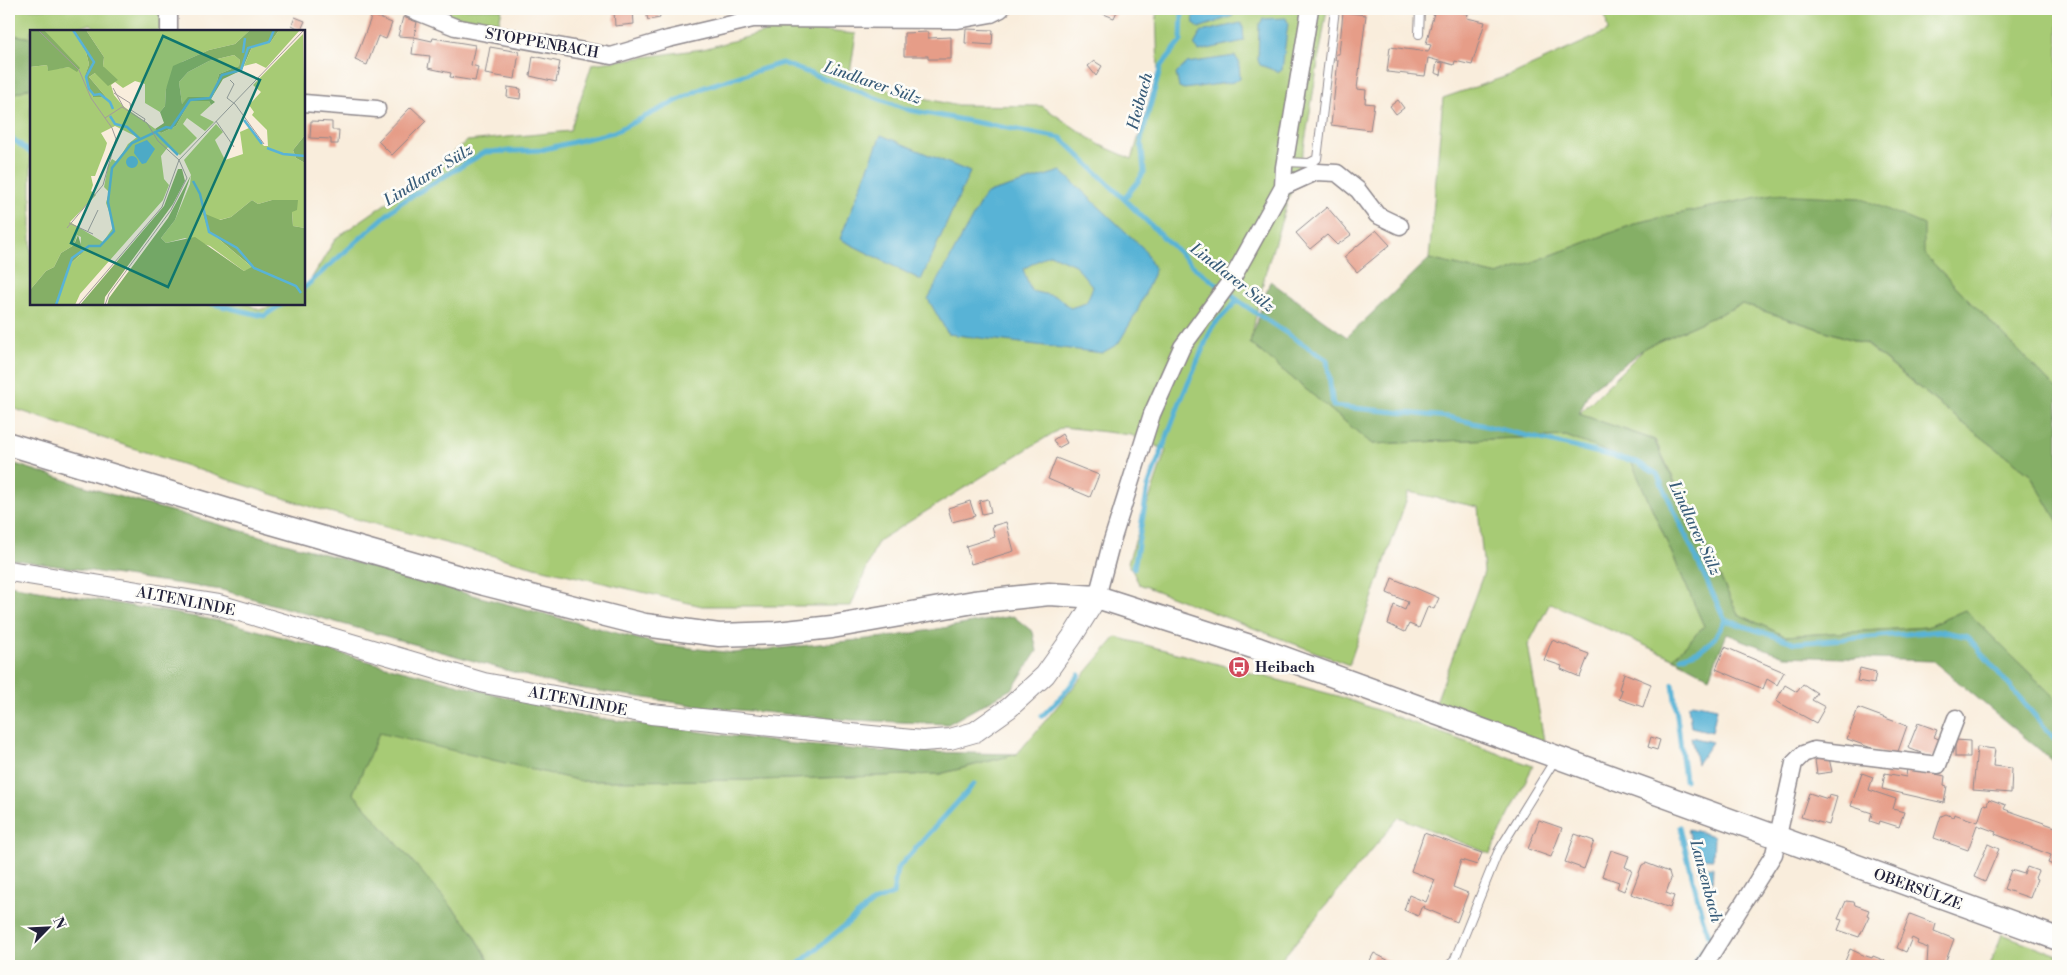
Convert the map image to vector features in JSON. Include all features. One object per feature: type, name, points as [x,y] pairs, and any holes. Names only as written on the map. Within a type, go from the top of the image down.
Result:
[{"type":"main road","name":"OBERSÜLZE","points":[[9,444],[254,518],[484,584],[645,625],[719,635],[777,633],[832,627],[974,602],[1049,594],[1097,597],[1259,649],[2058,939]]},
{"type":"street","points":[[169,9],[169,30]]},
{"type":"street","name":"STOPPENBACH","points":[[410,9],[455,27],[611,56],[668,39],[753,19],[958,20],[991,14],[1001,9]]},
{"type":"street","points":[[1097,597],[1111,544],[1152,414],[1182,347],[1232,279],[1283,187],[1285,162],[1310,9]]},
{"type":"street","points":[[305,103],[377,110]]},
{"type":"street","points":[[1283,187],[1316,172],[1337,173],[1358,190],[1377,216],[1400,226]]},
{"type":"street","name":"ALTENLINDE","points":[[9,571],[219,605],[484,683],[514,689],[651,714],[922,741],[950,739],[975,732],[1009,708],[1045,675],[1097,597]]},
{"type":"street","points":[[1704,966],[1774,854],[1794,763],[1803,754],[1814,750],[1832,751],[1938,765],[1956,718]]},
{"type":"lane","points":[[1285,162],[1309,164],[1317,159],[1336,9]]},
{"type":"lane","points":[[1419,34],[1420,9]]},
{"type":"lane","points":[[1448,966],[1454,961],[1498,852],[1548,753]]},
{"type":"green space","points":[[9,9],[170,9],[170,30],[97,30],[91,24],[69,30],[30,30],[30,38],[9,34]]},
{"type":"green space","points":[[427,9],[502,9],[496,36]]},
{"type":"green space","points":[[1156,9],[1327,9],[1304,148],[1265,274],[1250,343],[1372,444],[1566,436],[1631,461],[1704,626],[1673,658],[1550,603],[1528,645],[1544,741],[1436,702],[1484,572],[1478,507],[1409,492],[1349,665],[1139,584],[1128,562],[1166,450],[1131,435],[1063,427],[878,541],[851,606],[702,606],[535,567],[311,507],[9,407],[9,96],[30,87],[30,305],[250,305],[259,310],[274,305],[305,305],[305,289],[336,238],[411,186],[467,141],[570,131],[592,64],[703,49],[784,27],[856,34],[849,80],[953,105],[1042,106],[1100,145],[1132,159],[1158,73]]},
{"type":"green space","points":[[1604,9],[2058,9],[2058,391],[1924,254],[1774,194],[1640,222],[1498,275],[1429,259],[1443,98],[1513,74],[1608,31]]},
{"type":"green space","points":[[9,34],[30,38],[30,87],[9,96]]},
{"type":"green space","points":[[1773,194],[1860,198],[1924,225],[1924,254],[2058,391],[2058,522],[2030,474],[1959,420],[1866,344],[1742,304],[1646,347],[1589,391],[1579,414],[1654,440],[1738,614],[1785,636],[1927,627],[1965,610],[2058,701],[2058,765],[1933,661],[1784,656],[1727,634],[1709,677],[1673,658],[1704,626],[1631,461],[1566,436],[1372,444],[1250,343],[1270,281],[1347,337],[1429,259],[1498,275],[1640,222]]},
{"type":"green space","points":[[1742,304],[1865,344],[1959,420],[2030,474],[2058,522],[2058,701],[1965,610],[1927,627],[1785,636],[1738,614],[1655,440],[1579,414],[1646,347]]},
{"type":"green space","points":[[9,462],[110,494],[446,588],[658,644],[733,653],[896,636],[1013,616],[1033,632],[1037,651],[1013,688],[948,724],[852,720],[705,707],[559,685],[222,590],[9,559]]},
{"type":"green space","points":[[9,585],[231,623],[382,665],[575,715],[784,743],[872,751],[1017,754],[940,774],[759,780],[581,781],[379,733],[353,793],[471,929],[492,966],[9,966]]},
{"type":"green space","points":[[1116,637],[1338,696],[1533,766],[1490,854],[1399,817],[1276,966],[492,966],[471,929],[353,793],[379,732],[581,781],[759,780],[940,774],[1017,754]]},
{"type":"green space","points":[[2002,934],[2058,955],[2058,966],[1990,966]]},
{"type":"water","points":[[1208,9],[1231,9],[1233,16],[1199,28],[1194,24],[1193,15]]},
{"type":"water","points":[[1286,18],[1288,23],[1282,70],[1279,72],[1260,65],[1258,60],[1259,25],[1263,19]]},
{"type":"water","points":[[1241,23],[1244,41],[1199,51],[1194,45],[1201,32]]},
{"type":"water","points":[[1235,56],[1239,62],[1240,78],[1234,82],[1184,89],[1179,87],[1176,74],[1187,63]]},
{"type":"water","points":[[881,135],[970,172],[921,280],[840,239]]},
{"type":"water","points":[[1061,171],[1144,249],[1155,270],[1137,312],[1118,344],[1102,353],[948,334],[928,299],[985,194]],"holes":[[[1050,254],[1075,265],[1093,287],[1086,303],[1070,308],[1058,297],[1031,291],[1023,269]]]},
{"type":"water","points":[[1692,703],[1717,708],[1712,732],[1691,727],[1688,706]]},
{"type":"water","points":[[1691,737],[1712,742],[1697,764]]},
{"type":"water","points":[[1688,829],[1714,836],[1713,859],[1696,858]]},
{"type":"water","points":[[1713,867],[1712,888],[1706,887],[1699,868]]},
{"type":"building","points":[[601,9],[633,10],[634,24],[615,26],[614,11],[601,12]]},
{"type":"building","points":[[645,9],[658,9],[660,18],[648,20]]},
{"type":"building","points":[[1091,9],[1118,9],[1114,18]]},
{"type":"building","points":[[1435,9],[1449,9],[1468,14],[1467,18],[1485,22],[1472,65],[1455,61],[1454,65],[1428,58],[1425,76],[1387,72],[1390,47],[1428,52],[1431,45],[1426,44]]},
{"type":"building","points":[[1343,12],[1366,15],[1357,89],[1366,90],[1365,103],[1374,104],[1370,130],[1331,125],[1338,60],[1335,60],[1336,54],[1339,54]]},
{"type":"building","points":[[372,15],[392,23],[386,39],[378,36],[367,65],[355,60]]},
{"type":"building","points":[[295,17],[305,21],[301,30],[292,25]]},
{"type":"building","points":[[403,17],[417,22],[414,37],[398,36]]},
{"type":"building","points":[[966,29],[993,30],[992,45],[965,43]]},
{"type":"building","points":[[928,32],[928,38],[951,37],[951,59],[928,59],[928,56],[904,56],[904,33]]},
{"type":"building","points":[[414,37],[432,41],[433,38],[475,45],[471,65],[478,67],[475,81],[450,77],[451,73],[428,68],[430,56],[412,54]]},
{"type":"building","points":[[490,47],[519,52],[515,79],[485,74]]},
{"type":"building","points":[[533,56],[560,62],[556,82],[530,76]]},
{"type":"building","points":[[1094,61],[1102,66],[1096,76],[1088,66]]},
{"type":"building","points":[[1437,62],[1443,63],[1441,75],[1435,73]]},
{"type":"building","points":[[508,87],[521,89],[520,99],[507,97]]},
{"type":"building","points":[[1398,100],[1404,108],[1396,114],[1390,106]]},
{"type":"building","points":[[411,107],[426,121],[392,155],[378,141]]},
{"type":"building","points":[[311,121],[332,122],[332,130],[339,130],[338,144],[331,144],[331,139],[310,138]]},
{"type":"building","points":[[1327,207],[1351,235],[1337,245],[1327,235],[1310,249],[1296,233]]},
{"type":"building","points":[[1376,230],[1390,245],[1357,272],[1344,257]]},
{"type":"building","points":[[1062,434],[1067,443],[1058,448],[1053,440]]},
{"type":"building","points":[[1056,458],[1099,475],[1090,497],[1048,479]]},
{"type":"building","points":[[988,499],[991,512],[982,514],[979,501]]},
{"type":"building","points":[[970,501],[975,516],[952,522],[948,508]]},
{"type":"building","points":[[1006,522],[1014,551],[971,564],[966,546],[995,537],[992,526]]},
{"type":"building","points":[[1392,578],[1439,598],[1434,609],[1428,606],[1419,628],[1409,624],[1405,632],[1388,624],[1394,605],[1405,610],[1408,602],[1387,593]]},
{"type":"building","points":[[1552,640],[1589,654],[1580,677],[1561,669],[1562,666],[1544,660]]},
{"type":"building","points":[[1725,647],[1784,672],[1777,685],[1767,679],[1763,689],[1716,669]]},
{"type":"building","points":[[1860,668],[1876,672],[1874,684],[1857,681]]},
{"type":"building","points":[[1624,673],[1651,684],[1643,707],[1619,699],[1622,690],[1619,689]]},
{"type":"building","points":[[1803,684],[1817,693],[1812,700],[1825,707],[1816,723],[1776,701],[1785,685],[1797,692]]},
{"type":"building","points":[[1858,708],[1907,726],[1896,757],[1847,739]]},
{"type":"building","points":[[1918,723],[1937,730],[1934,737],[1941,740],[1934,758],[1908,748]]},
{"type":"building","points":[[1651,737],[1660,740],[1657,750],[1648,747]]},
{"type":"building","points":[[1955,740],[1970,741],[1970,757],[1955,757]]},
{"type":"building","points":[[1977,747],[1995,749],[1993,766],[2012,768],[2011,793],[1973,790]]},
{"type":"building","points":[[1829,758],[1832,772],[1817,774],[1815,760]]},
{"type":"building","points":[[1907,768],[1945,776],[1944,785],[1947,786],[1944,803],[1882,789],[1885,773],[1906,777]]},
{"type":"building","points":[[1862,773],[1873,777],[1869,790],[1896,799],[1893,809],[1904,812],[1899,827],[1880,821],[1879,824],[1870,821],[1872,813],[1851,806]]},
{"type":"building","points":[[1809,793],[1828,799],[1829,795],[1837,797],[1829,825],[1801,817]]},
{"type":"building","points":[[1989,799],[2006,805],[2004,809],[2058,828],[2058,867],[2048,863],[2051,855],[1995,834],[1996,832],[1977,825],[1968,850],[1934,838],[1941,816],[1946,814],[1953,817],[1954,814],[1978,822],[1984,804],[1987,805]]},
{"type":"building","points":[[1539,820],[1562,828],[1551,857],[1528,849]]},
{"type":"building","points":[[1424,833],[1482,853],[1477,865],[1461,860],[1453,887],[1468,893],[1457,922],[1424,908],[1425,906],[1421,908],[1418,916],[1404,910],[1409,895],[1426,902],[1435,880],[1411,871]]},
{"type":"building","points":[[1575,834],[1594,841],[1584,869],[1565,862]]},
{"type":"building","points":[[1988,844],[1999,849],[1985,882],[1974,877]]},
{"type":"building","points":[[1611,850],[1629,856],[1625,867],[1632,870],[1624,891],[1617,888],[1619,882],[1602,876]]},
{"type":"building","points":[[1646,863],[1669,872],[1671,879],[1666,893],[1674,896],[1670,908],[1631,894],[1642,865]]},
{"type":"building","points":[[2027,867],[2038,871],[2030,898],[2004,889],[2011,870],[2024,874]]},
{"type":"building","points":[[1846,901],[1854,902],[1855,905],[1869,910],[1867,915],[1869,916],[1859,937],[1838,930],[1842,920],[1838,919]]},
{"type":"building","points":[[1910,914],[1936,924],[1934,931],[1954,939],[1944,966],[1927,964],[1928,948],[1917,944],[1918,941],[1912,938],[1906,952],[1897,948]]},
{"type":"building","points":[[1850,949],[1872,958],[1873,956],[1893,966],[1843,966]]},
{"type":"building","points":[[1374,953],[1395,964],[1393,966],[1367,966]]},
{"type":"waterway","name":"Heibach","points":[[1124,199],[1144,172],[1141,139],[1161,66],[1181,41],[1182,9]]},
{"type":"waterway","name":"Lindlarer Sülz","points":[[305,287],[400,203],[485,152],[541,150],[614,132],[705,87],[782,63],[909,110],[1061,138],[1194,267],[1247,307],[1327,360],[1333,406],[1448,417],[1637,462],[1657,474],[1725,620],[1796,643],[1941,631],[1968,637],[2058,743]]},
{"type":"waterway","name":"Lindlarer Sülz","points":[[9,136],[30,152]]},
{"type":"waterway","points":[[1134,568],[1148,487],[1180,402],[1212,327],[1238,300]]},
{"type":"waterway","name":"Lindlarer Sülz","points":[[217,305],[264,316],[280,305]]},
{"type":"waterway","name":"Lanzenbach","points":[[1681,657],[1697,652],[1708,645],[1717,635],[1725,620]]},
{"type":"waterway","points":[[1042,716],[1063,695],[1079,675]]},
{"type":"waterway","name":"Lanzenbach","points":[[1673,684],[1685,780]]},
{"type":"waterway","points":[[796,966],[873,902],[893,894],[897,869],[974,784]]},
{"type":"waterway","name":"Lanzenbach","points":[[1680,827],[1702,916],[1710,939],[1692,966]]},
{"type":"place","name":"Heibach","points":[[1239,667]]}]
